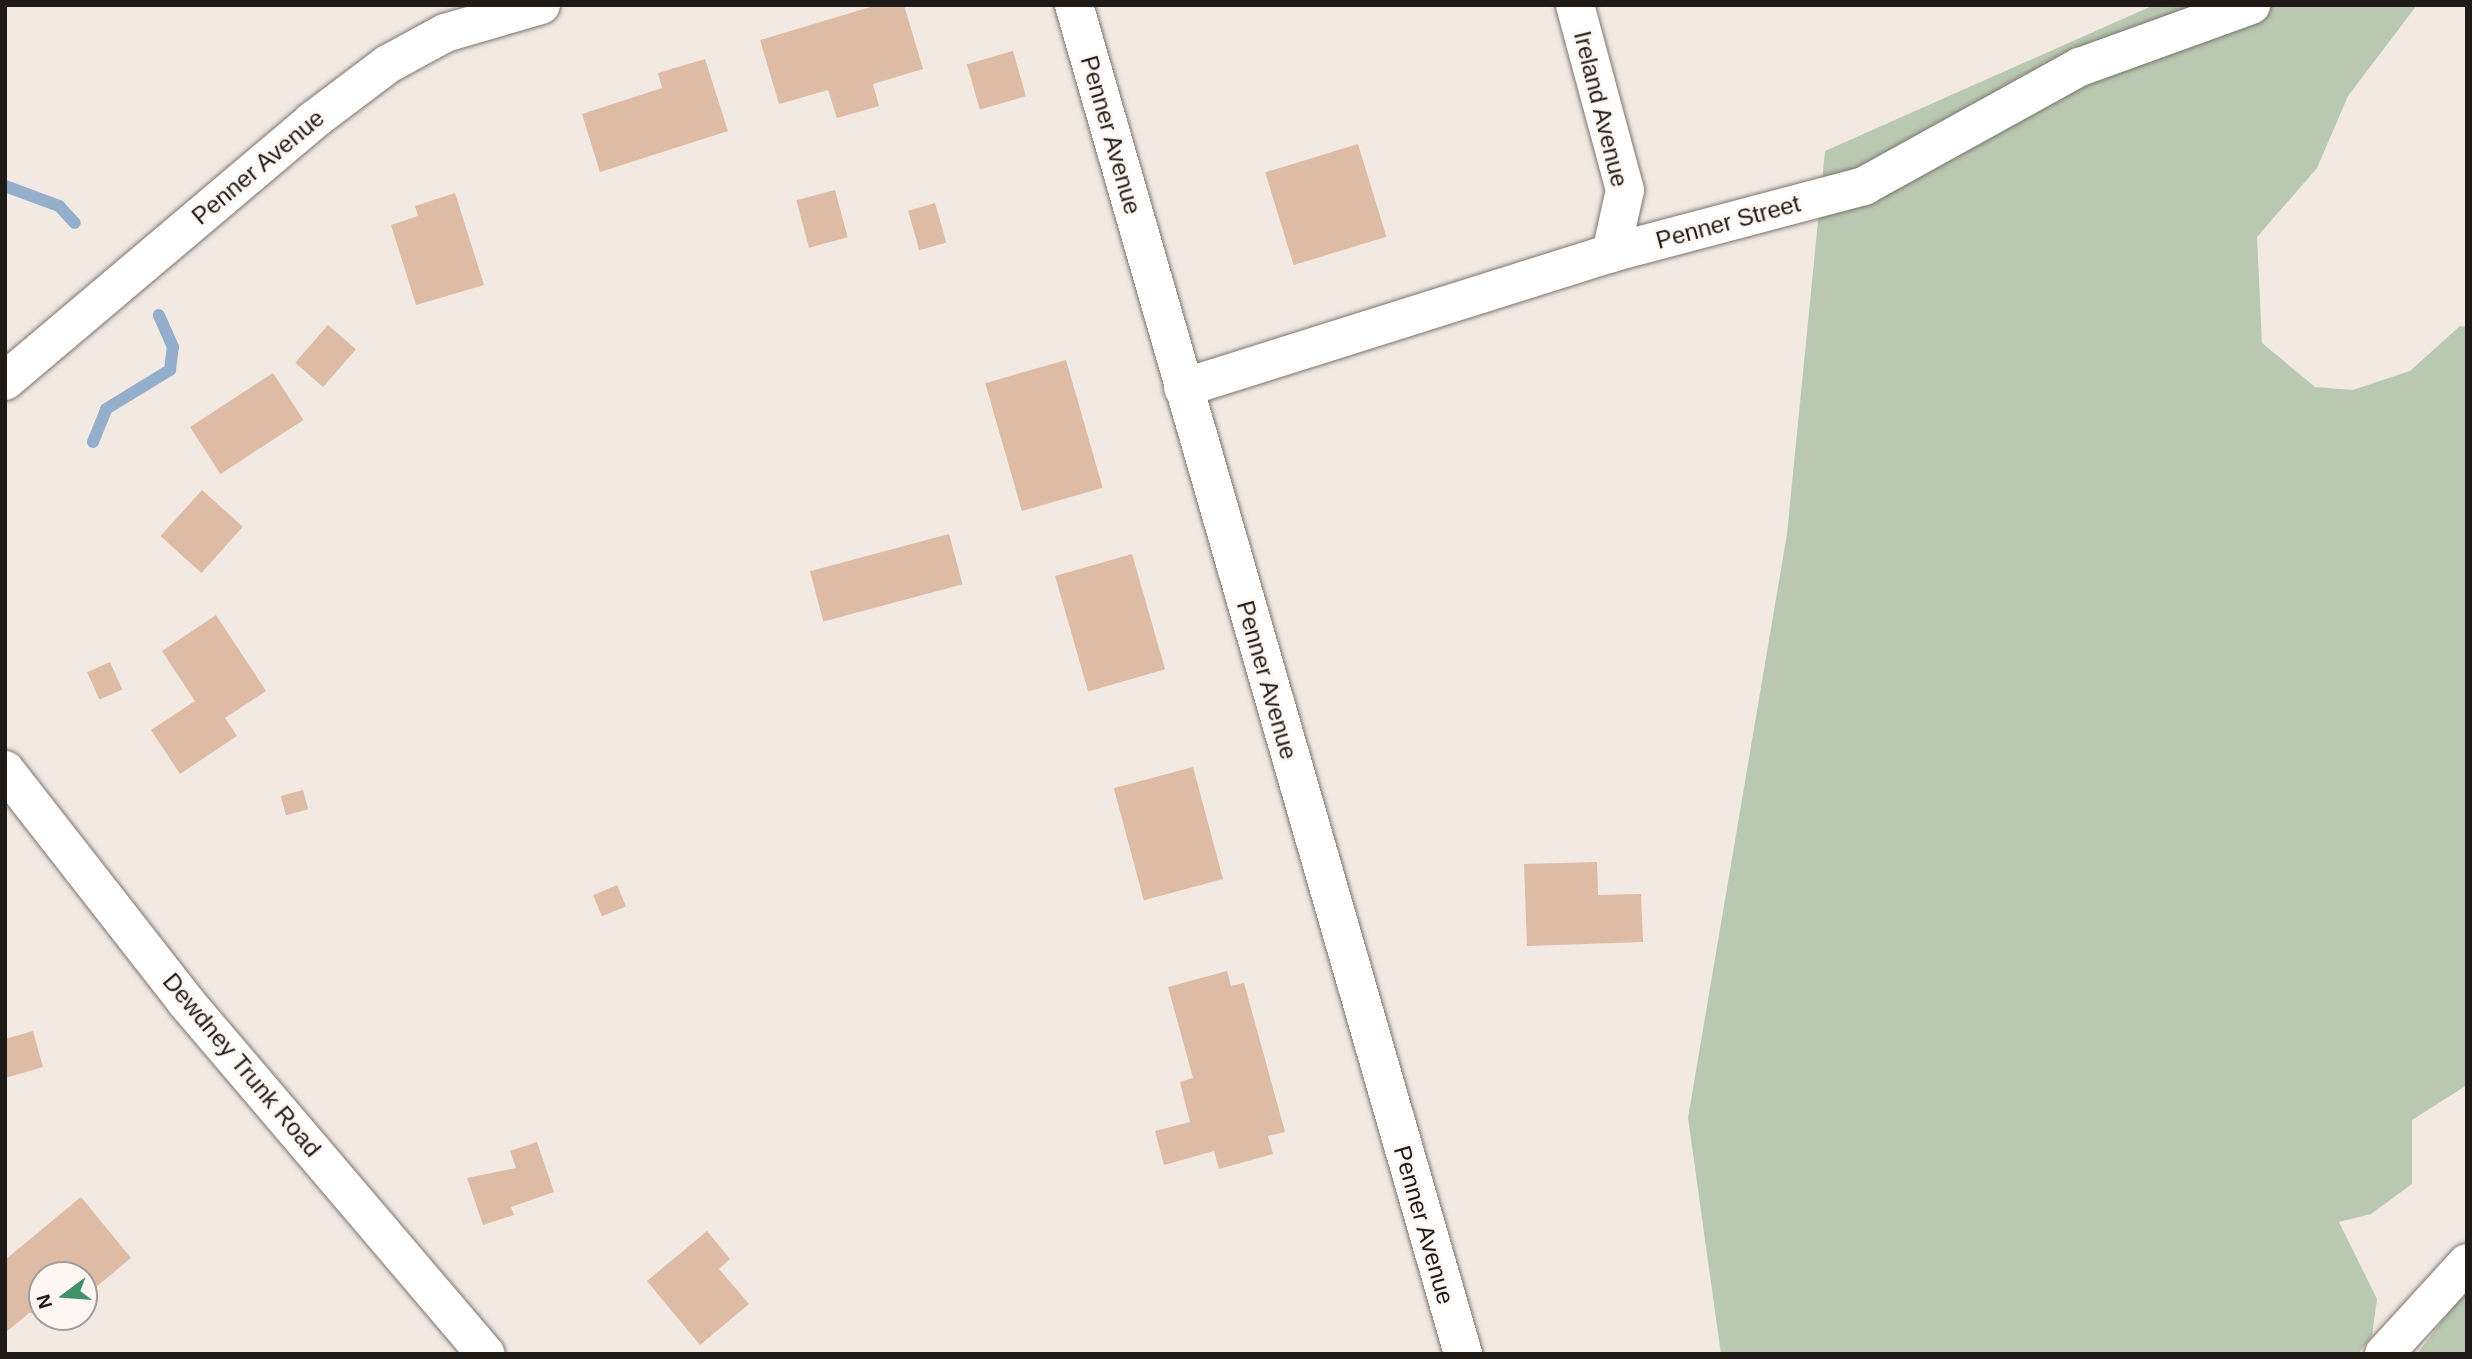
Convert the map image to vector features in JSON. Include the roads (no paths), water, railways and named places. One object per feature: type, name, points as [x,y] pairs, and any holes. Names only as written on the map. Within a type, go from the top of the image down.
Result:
[{"type":"street","name":"Penner Avenue","points":[[5,381],[311,122],[388,64],[446,33],[541,5]]},
{"type":"street","name":"Penner Avenue","points":[[1074,5],[1462,1354]]},
{"type":"street","name":"Ireland Avenue","points":[[1575,5],[1625,190],[1611,253]]},
{"type":"street","name":"Penner Street","points":[[1183,388],[1611,253],[1864,186],[2080,67],[2251,5]]},
{"type":"street","name":"Dewdney Trunk Road","points":[[5,770],[186,1002],[486,1354]]},
{"type":"street","points":[[2384,1354],[2467,1263]]},
{"type":"waterway","points":[[5,186],[59,206],[75,223]]},
{"type":"waterway","points":[[93,442],[106,409],[170,370],[173,347],[159,315]]}]
